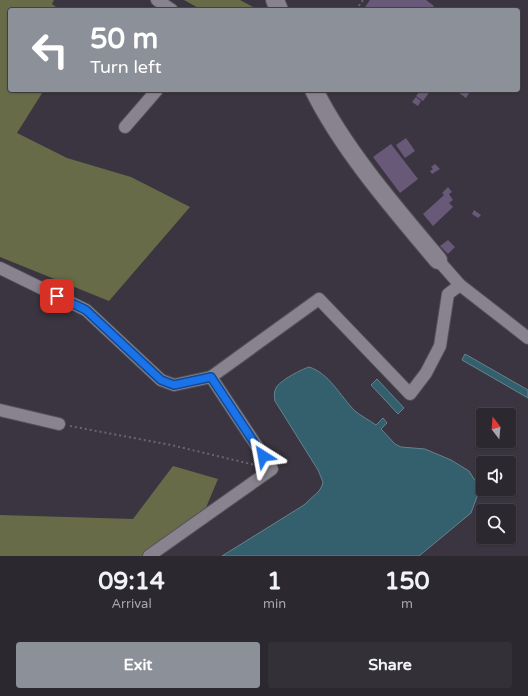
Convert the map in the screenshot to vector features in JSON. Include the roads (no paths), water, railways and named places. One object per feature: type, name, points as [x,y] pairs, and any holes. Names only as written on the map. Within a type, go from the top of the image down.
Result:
[{"type":"street","points":[[157,0],[169,8]]},
{"type":"street","points":[[125,127],[155,92]]},
{"type":"street","points":[[315,92],[341,135],[388,200],[438,260],[460,285],[528,338]]},
{"type":"street","points":[[0,268],[86,310],[161,380],[174,385],[211,377],[319,299],[410,394],[426,373],[440,346],[448,294],[460,285]]},
{"type":"street","points":[[149,556],[272,469],[211,377]]},
{"type":"street","points":[[0,410],[59,424]]},
{"type":"water","points":[[465,354],[528,390],[528,398],[462,360]]},
{"type":"water","points":[[309,367],[323,374],[360,415],[376,425],[383,418],[387,423],[381,429],[395,444],[401,447],[425,449],[451,460],[469,471],[476,482],[476,496],[477,496],[471,513],[419,556],[222,556],[304,505],[319,491],[322,486],[323,482],[318,470],[275,401],[274,397],[278,385],[296,373]]},
{"type":"water","points":[[377,379],[404,408],[398,414],[371,385]]}]
